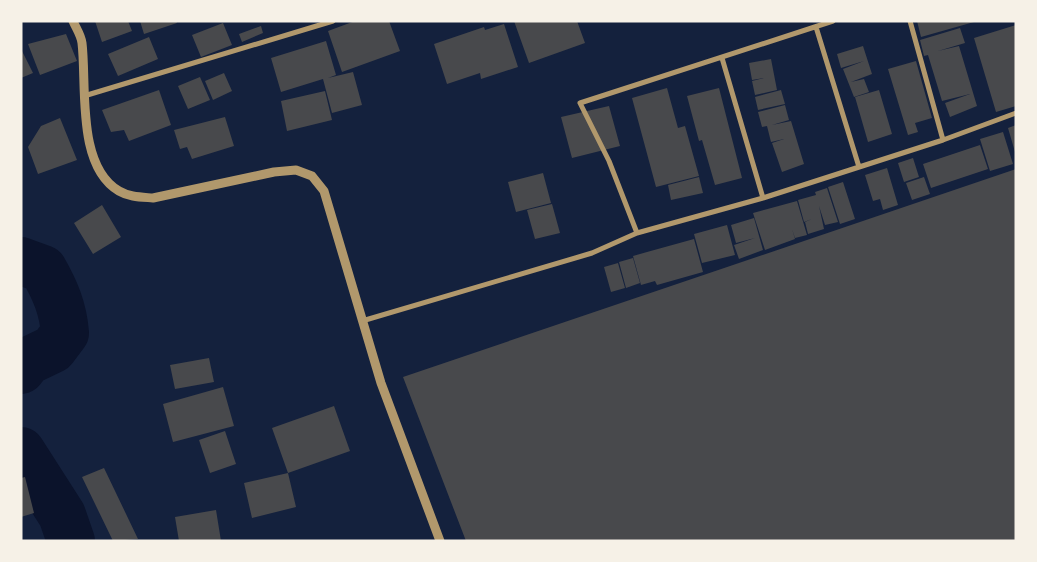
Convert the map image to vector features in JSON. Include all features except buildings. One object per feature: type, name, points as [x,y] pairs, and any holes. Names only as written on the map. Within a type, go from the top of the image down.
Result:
[{"type":"street","points":[[73,21],[81,41],[89,144],[101,172],[118,190],[133,196],[153,198],[274,172],[296,170],[312,176],[324,191],[382,383],[440,541]]},
{"type":"street","points":[[84,96],[334,21]]},
{"type":"street","points":[[637,233],[609,161],[580,103],[832,21]]},
{"type":"street","points":[[910,21],[943,140]]},
{"type":"street","points":[[816,27],[859,167]]},
{"type":"street","points":[[722,58],[763,198]]},
{"type":"street","points":[[362,320],[592,253],[637,233],[763,198],[943,140],[1016,113]]},
{"type":"waterway","points":[[21,261],[43,269],[58,300],[65,333],[53,349],[28,361],[21,370]]},
{"type":"waterway","points":[[21,451],[62,515],[71,541]]}]
